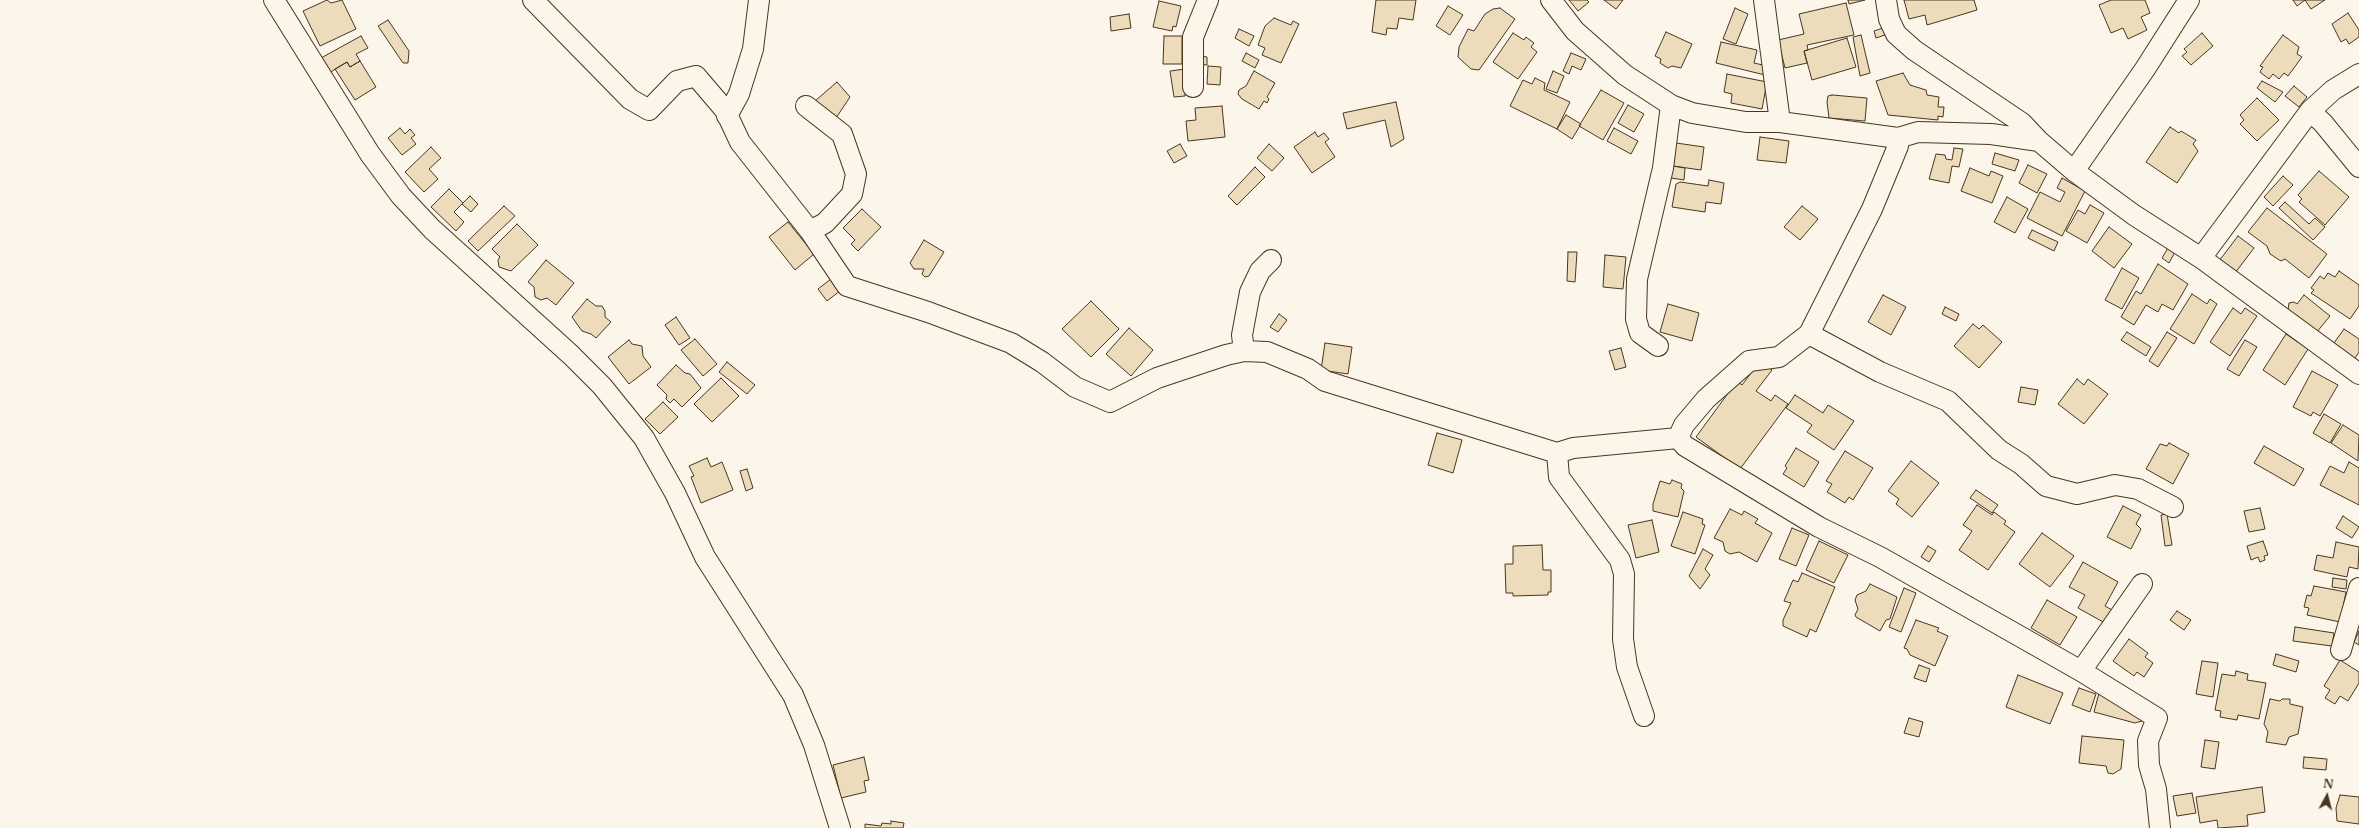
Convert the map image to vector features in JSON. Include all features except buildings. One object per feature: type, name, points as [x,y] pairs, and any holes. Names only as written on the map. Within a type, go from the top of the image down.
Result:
[{"type":"street","points":[[274,0],[370,154],[401,196],[438,234],[571,355],[602,386],[644,438],[675,493],[705,557],[794,695],[814,745],[840,828]]},
{"type":"street","points":[[533,0],[630,99],[649,110],[678,81],[696,76],[728,116],[740,142],[810,230],[846,286],[928,312],[1011,343],[1042,362],[1075,387],[1110,402],[1157,378],[1226,354],[1244,351],[1267,352],[1308,369],[1325,381],[1557,453],[1573,448],[1678,438]]},
{"type":"street","points":[[728,116],[739,94],[753,49],[759,0]]},
{"type":"street","points":[[1193,87],[1193,37],[1208,0]]},
{"type":"street","points":[[1550,0],[1575,31],[1598,53],[1651,94],[1671,105],[1692,113],[1746,122],[1780,122],[1898,138],[1924,132],[1991,134],[2039,141]]},
{"type":"street","points":[[1764,0],[1780,122]]},
{"type":"street","points":[[1886,0],[1890,19],[1896,34],[1914,50],[2022,123],[2039,141],[2074,171],[2134,215],[2201,258],[2359,374]]},
{"type":"street","points":[[2074,171],[2146,69],[2189,0]]},
{"type":"street","points":[[2201,258],[2310,111],[2332,90],[2359,74]]},
{"type":"street","points":[[1658,346],[1640,333],[1636,319],[1637,279],[1663,168],[1671,105]]},
{"type":"street","points":[[806,106],[842,134],[856,174],[852,194],[824,223],[810,230]]},
{"type":"street","points":[[2310,111],[2323,123],[2359,167]]},
{"type":"street","points":[[1678,438],[1684,425],[1706,399],[1749,361],[1779,356],[1809,334],[1872,210],[1898,146],[1898,138]]},
{"type":"street","points":[[1244,351],[1242,335],[1250,292],[1260,272],[1271,260]]},
{"type":"street","points":[[1809,334],[1880,372],[1948,401],[1970,424],[1999,450],[2021,464],[2046,486],[2077,494],[2115,485],[2138,489],[2173,507]]},
{"type":"street","points":[[1678,438],[1685,446],[1820,527],[1880,558],[2081,671],[2157,718],[2148,741],[2149,765],[2156,789],[2160,828]]},
{"type":"street","points":[[1557,453],[1559,477],[1620,560],[1624,574],[1623,640],[1627,667],[1644,716]]},
{"type":"street","points":[[2081,671],[2142,584]]},
{"type":"street","points":[[2341,650],[2359,588]]}]
